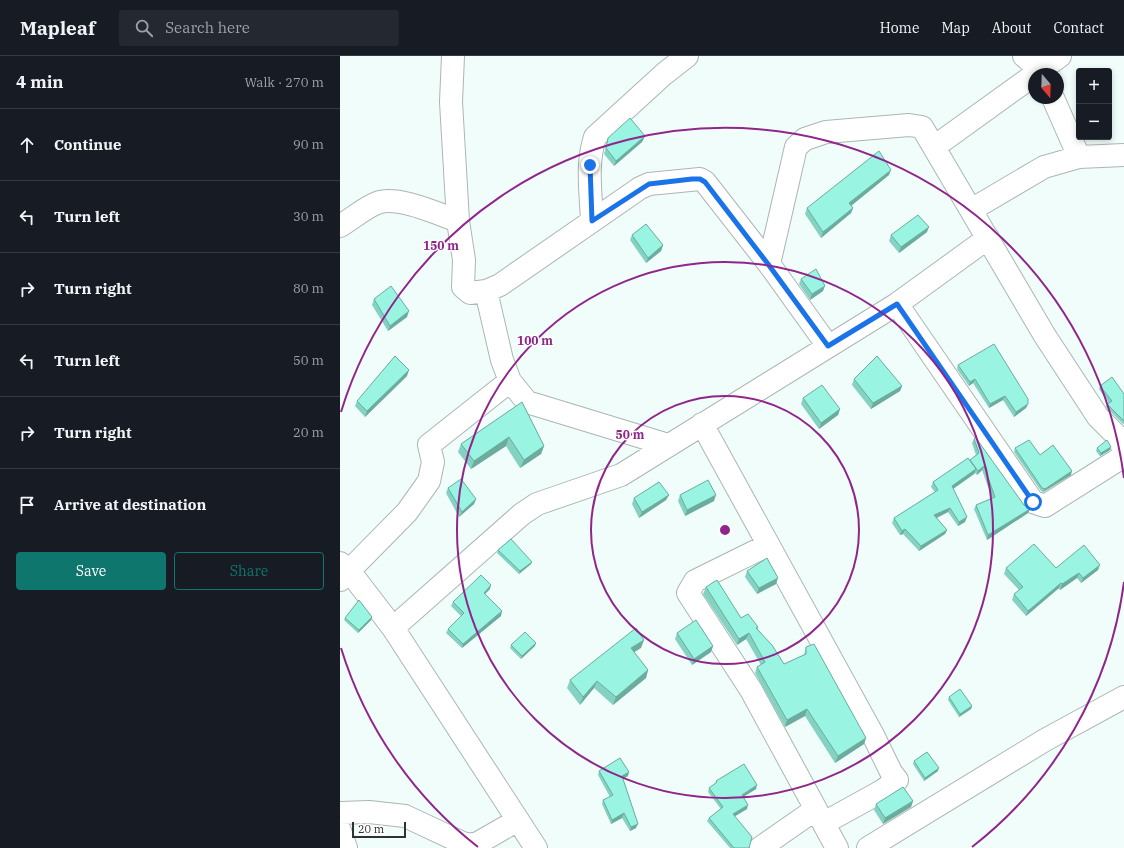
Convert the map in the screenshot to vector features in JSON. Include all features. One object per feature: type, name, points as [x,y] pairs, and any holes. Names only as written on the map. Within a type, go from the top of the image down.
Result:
[{"type":"street","points":[[592,221],[590,165],[591,149],[595,137],[686,56]]},
{"type":"street","points":[[1039,68],[1060,56]]},
{"type":"street","points":[[450,58],[450,102],[458,221],[464,260],[463,287],[470,293],[486,291],[500,286],[592,221],[649,184],[700,179],[705,182],[768,264],[828,346]]},
{"type":"street","points":[[934,147],[1028,75]]},
{"type":"street","points":[[1056,104],[1079,157]]},
{"type":"street","points":[[768,264],[796,147],[805,139],[826,132],[917,125],[922,127],[1045,336],[1098,417],[1121,438]]},
{"type":"street","points":[[971,210],[1044,167],[1079,157],[1124,154]]},
{"type":"street","points":[[340,226],[378,203],[390,202],[401,202],[458,221]]},
{"type":"street","points":[[393,628],[522,514],[537,504],[621,475],[897,304],[988,238]]},
{"type":"street","points":[[486,291],[502,360],[510,381],[527,402],[668,445]]},
{"type":"street","points":[[897,304],[1033,502],[1045,506],[1124,456]]},
{"type":"street","points":[[510,381],[430,445],[433,462],[429,481],[407,512],[343,572],[393,628],[536,848]]},
{"type":"street","points":[[702,424],[873,735],[891,772],[897,780],[882,792],[820,816],[760,848]]},
{"type":"street","points":[[768,545],[695,581],[688,593],[751,690],[837,848]]},
{"type":"street","points":[[868,848],[1045,740],[1124,697]]},
{"type":"street","points":[[340,813],[369,812],[405,816],[467,845],[478,843],[518,820]]},
{"type":"building","points":[[630,118],[645,136],[616,161],[606,148],[608,138]]},
{"type":"building","points":[[879,151],[891,170],[849,203],[853,208],[823,232],[807,208]]},
{"type":"building","points":[[918,215],[929,227],[901,247],[891,235]]},
{"type":"building","points":[[646,224],[663,245],[648,258],[632,235]]},
{"type":"building","points":[[816,269],[825,286],[812,294],[801,279]]},
{"type":"building","points":[[391,286],[409,311],[390,326],[374,299]]},
{"type":"building","points":[[994,344],[1028,399],[1028,404],[1016,412],[1005,396],[990,404],[975,379],[970,382],[958,365]]},
{"type":"building","points":[[395,356],[409,370],[367,411],[357,401]]},
{"type":"building","points":[[877,356],[902,386],[873,403],[854,379]]},
{"type":"building","points":[[1112,377],[1124,394],[1124,421],[1107,404],[1112,401],[1100,386]]},
{"type":"building","points":[[822,385],[840,409],[821,423],[803,398]]},
{"type":"building","points":[[522,402],[544,446],[524,460],[509,437],[474,461],[461,444]]},
{"type":"building","points":[[976,438],[1024,505],[1030,509],[988,535],[976,505],[995,497],[984,466],[978,471],[970,460],[979,453],[974,439]]},
{"type":"building","points":[[1029,440],[1040,455],[1053,445],[1072,471],[1045,489],[1042,488],[1015,448]]},
{"type":"building","points":[[1107,440],[1111,447],[1101,453],[1097,448]]},
{"type":"building","points":[[968,458],[976,469],[952,486],[967,517],[959,522],[950,508],[934,515],[947,530],[921,546],[905,529],[902,531],[894,518],[938,490],[933,482]]},
{"type":"building","points":[[461,479],[476,499],[462,512],[448,488]]},
{"type":"building","points":[[708,480],[716,495],[687,510],[680,495]]},
{"type":"building","points":[[659,482],[669,495],[642,512],[634,498]]},
{"type":"building","points":[[511,539],[532,562],[520,571],[498,550]]},
{"type":"building","points":[[1034,544],[1056,568],[1084,545],[1100,565],[1083,578],[1079,573],[1062,584],[1061,583],[1028,611],[1014,594],[1023,587],[1006,568]]},
{"type":"building","points":[[767,558],[778,578],[759,588],[747,571]]},
{"type":"building","points":[[481,575],[491,585],[484,593],[502,611],[463,644],[448,629],[464,613],[453,602]]},
{"type":"building","points":[[717,580],[741,618],[748,614],[758,627],[756,628],[772,645],[784,664],[806,654],[806,647],[814,644],[866,738],[838,756],[807,709],[787,720],[757,667],[765,662],[749,633],[739,639],[706,587]]},
{"type":"building","points":[[359,600],[372,617],[359,630],[345,618]]},
{"type":"building","points":[[696,620],[713,646],[694,659],[677,633]]},
{"type":"building","points":[[636,628],[644,640],[631,648],[648,670],[616,697],[597,681],[583,697],[570,680]]},
{"type":"building","points":[[525,632],[536,643],[522,656],[511,645]]},
{"type":"building","points":[[960,689],[972,706],[960,714],[949,697]]},
{"type":"building","points":[[927,752],[939,768],[925,778],[914,761]]},
{"type":"building","points":[[620,758],[629,772],[622,776],[638,824],[631,827],[624,813],[612,820],[603,800],[613,795],[599,771]]},
{"type":"building","points":[[744,764],[757,785],[742,795],[748,805],[733,814],[752,837],[749,848],[734,848],[709,818],[723,807],[709,788],[717,782],[716,781]]},
{"type":"building","points":[[903,787],[913,801],[885,818],[876,804]]},
{"type":"route","points":[[590,165],[592,221],[640,188],[649,184],[692,179],[700,179],[705,182],[828,346],[897,304],[1033,502]]}]
